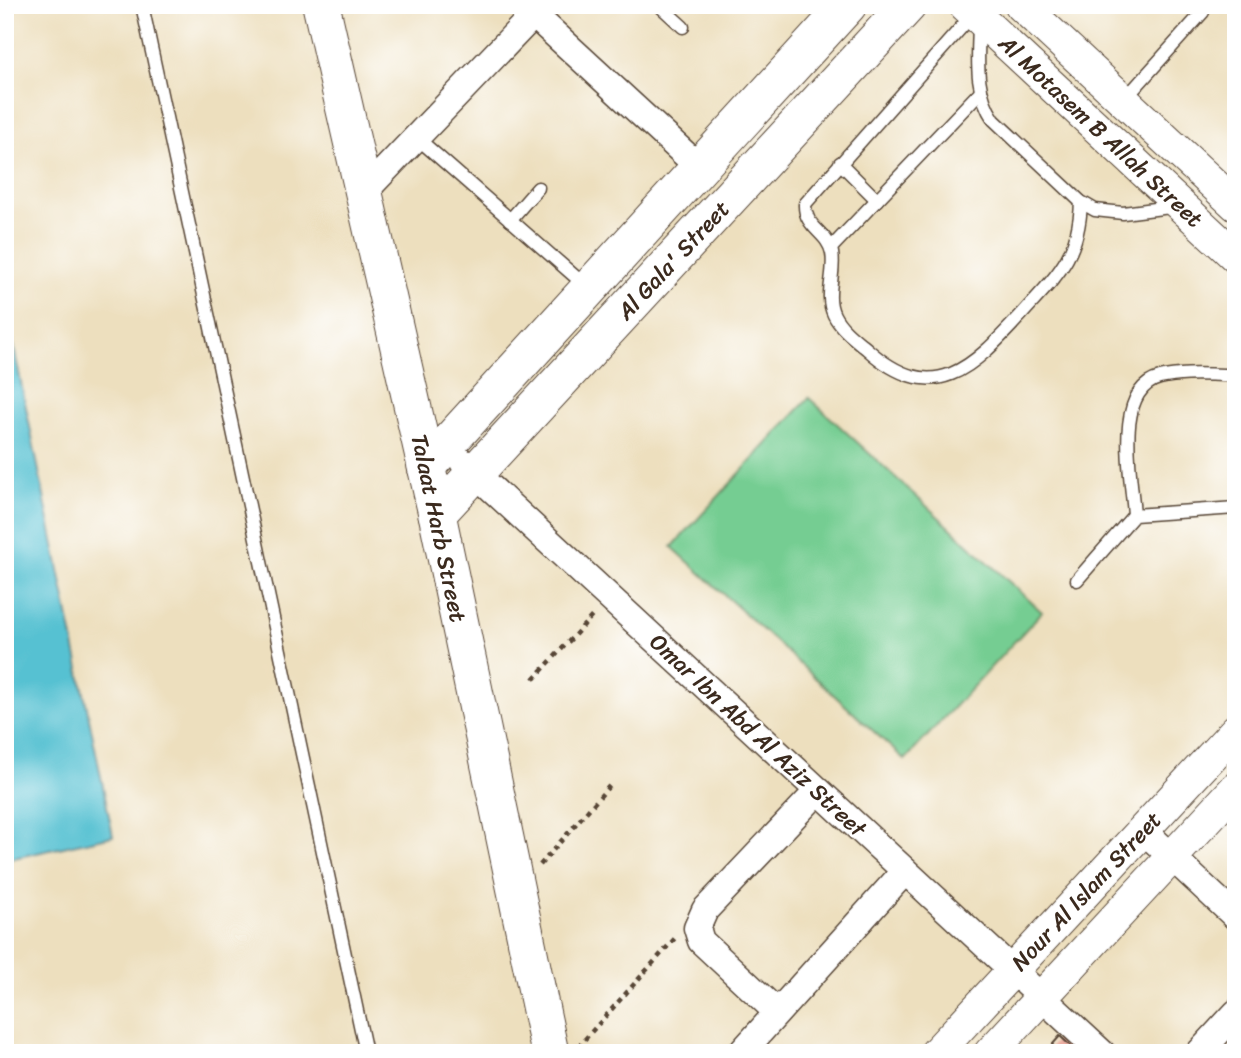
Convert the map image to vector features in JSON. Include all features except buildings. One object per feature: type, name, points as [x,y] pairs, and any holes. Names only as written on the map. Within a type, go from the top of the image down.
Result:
[{"type":"main road","name":"Talaat Harb Street","points":[[321,5],[415,418],[436,457],[437,514],[550,1053]]},
{"type":"main road","name":"Al Gala' Street","points":[[437,514],[908,5]]},
{"type":"main road","name":"Al Gala' Street","points":[[436,457],[836,13]]},
{"type":"street","name":"Al Motasem B Allah Street","points":[[1021,5],[1236,205]]},
{"type":"street","points":[[364,192],[538,10],[700,167]]},
{"type":"street","name":"Al Motasem B Allah Street","points":[[973,12],[1236,257]]},
{"type":"street","name":"Omar Ibn Abd Al Aziz Street","points":[[436,457],[476,474],[1102,1053]]},
{"type":"street","name":"Nour Al Islam Street","points":[[936,1053],[1236,730]]},
{"type":"street","name":"Nour Al Islam Street","points":[[990,1053],[1236,788]]},
{"type":"street","points":[[778,1012],[701,941],[697,928],[705,910],[818,790]]},
{"type":"street","points":[[1143,830],[1236,917]]},
{"type":"street","points":[[757,1047],[778,1012],[905,871]]},
{"type":"street","points":[[1199,1053],[1236,1013]]},
{"type":"lane","points":[[142,5],[366,1053]]},
{"type":"lane","points":[[659,5],[683,27]]},
{"type":"lane","points":[[973,12],[980,92],[994,120],[1081,202],[1109,213],[1181,205]]},
{"type":"lane","points":[[973,12],[805,204],[808,223],[831,248],[834,266],[829,299],[842,327],[894,370],[916,377],[940,378],[962,371],[982,358],[1056,276],[1072,254],[1080,229],[1081,202]]},
{"type":"lane","points":[[1124,101],[1203,12]]},
{"type":"lane","points":[[831,248],[980,92]]},
{"type":"lane","points":[[416,137],[589,289]]},
{"type":"lane","points":[[840,163],[877,200]]},
{"type":"lane","points":[[510,220],[538,188]]},
{"type":"lane","points":[[1134,515],[1129,408],[1140,390],[1157,379],[1236,375]]},
{"type":"lane","points":[[1076,580],[1134,515],[1236,508]]},
{"type":"path","points":[[534,679],[610,597]]},
{"type":"path","points":[[517,892],[611,784]]},
{"type":"path","points":[[572,1053],[678,936],[697,928]]},
{"type":"green space","points":[[809,398],[1042,612],[905,760],[672,547]]},
{"type":"water","points":[[5,304],[113,836],[5,860]]}]
